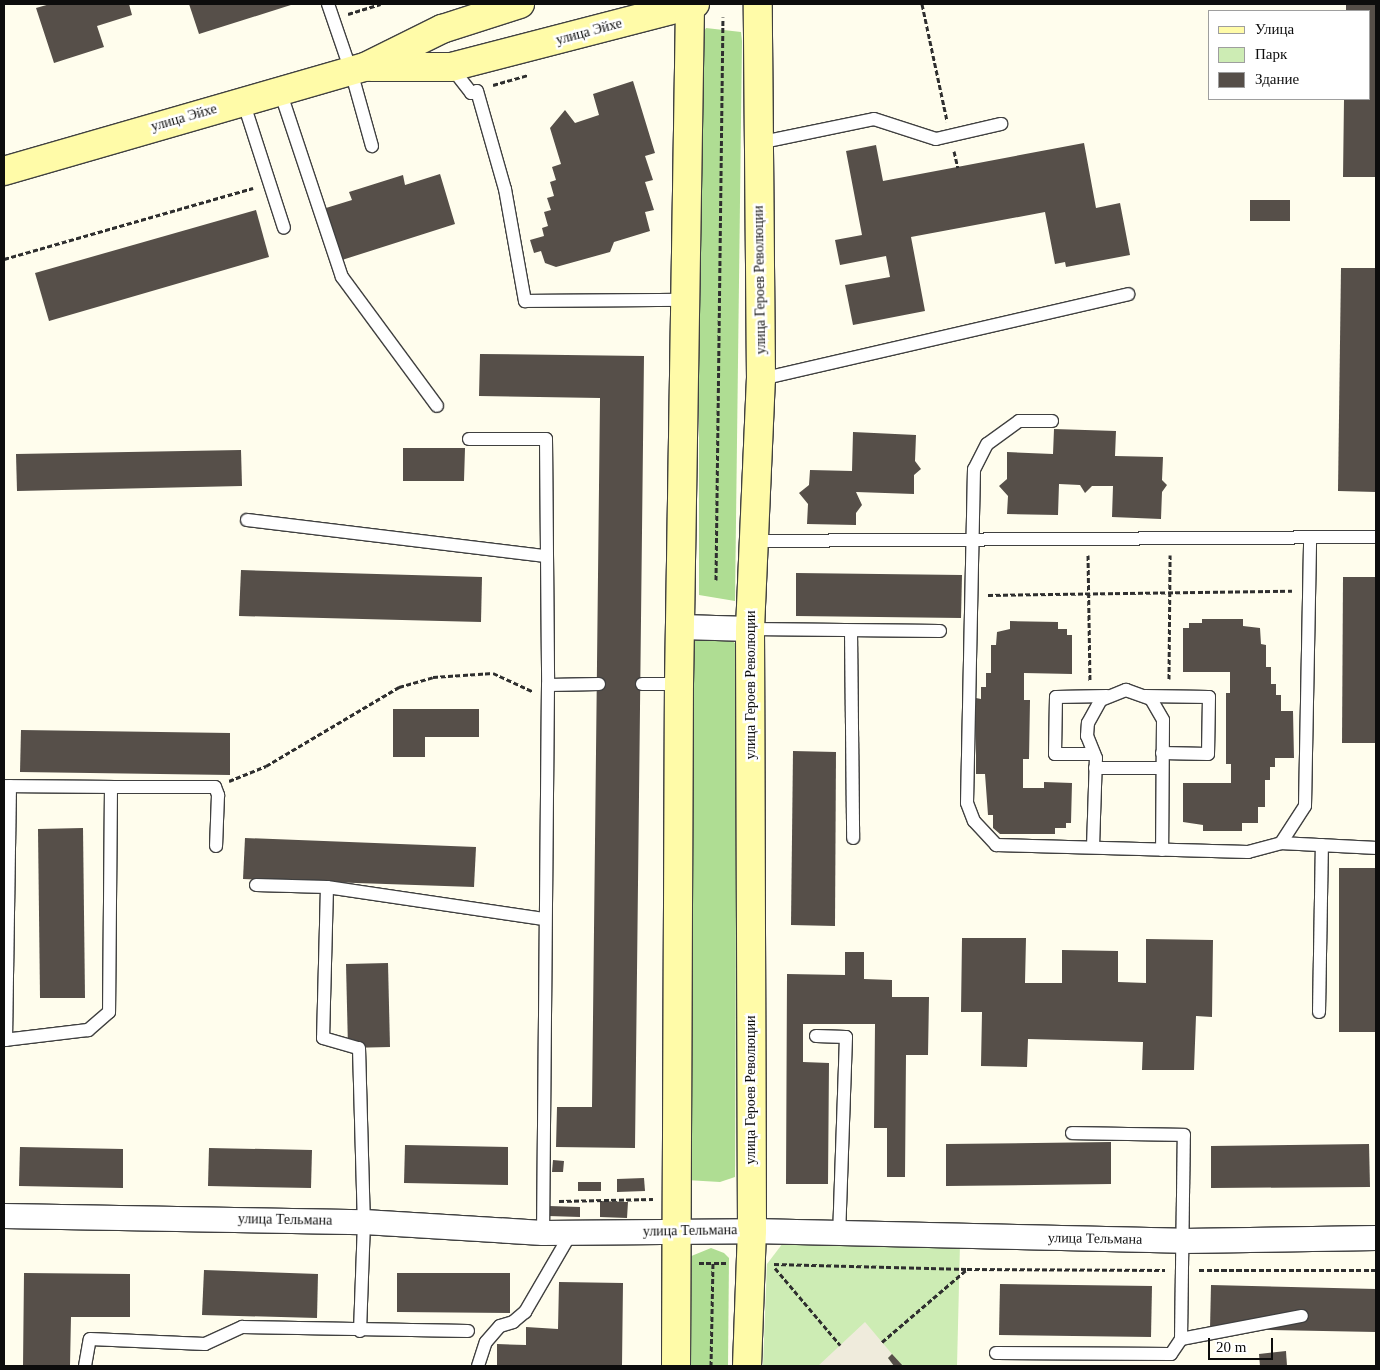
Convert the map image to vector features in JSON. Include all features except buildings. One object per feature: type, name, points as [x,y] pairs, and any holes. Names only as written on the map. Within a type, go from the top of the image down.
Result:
[{"type":"street","name":"улица Эйхе","points":[[4,171],[358,69],[442,29],[520,4]]},
{"type":"street","name":"улица Эйхе","points":[[358,69],[451,67],[691,4]]},
{"type":"street","points":[[676,1366],[680,684],[691,4]]},
{"type":"street","name":"улица Героев Революции","points":[[747,1366],[749,1264],[752,1230],[750,629],[761,379],[758,4]]},
{"type":"street","points":[[681,627],[750,629]]},
{"type":"street","name":"улица Тельмана","points":[[4,1216],[364,1222],[543,1233],[752,1230],[1183,1241],[1376,1238]]},
{"type":"lane","points":[[328,4],[358,69],[372,146]]},
{"type":"lane","points":[[451,67],[471,92],[477,91],[505,189],[525,301],[686,300]]},
{"type":"lane","points":[[280,91],[342,278],[437,406]]},
{"type":"lane","points":[[243,101],[284,228]]},
{"type":"lane","points":[[758,143],[874,119],[936,138],[1001,124]]},
{"type":"lane","points":[[761,379],[1128,294]]},
{"type":"lane","points":[[1052,421],[1019,421],[988,444],[974,470],[970,595],[968,803],[974,821],[996,845],[1093,848],[1125,842],[1162,850],[1248,852],[1281,843],[1376,848]]},
{"type":"lane","points":[[469,439],[546,439],[547,691],[543,1233]]},
{"type":"lane","points":[[247,520],[546,556]]},
{"type":"lane","points":[[753,541],[1376,537]]},
{"type":"lane","points":[[1281,843],[1305,806],[1310,538]]},
{"type":"lane","points":[[750,629],[940,631]]},
{"type":"lane","points":[[851,631],[853,838]]},
{"type":"lane","points":[[547,691],[600,684]]},
{"type":"lane","points":[[642,684],[680,684]]},
{"type":"lane","points":[[1094,754],[1055,754],[1056,697],[1108,696],[1126,690],[1146,696],[1209,697],[1208,754],[1162,753]]},
{"type":"lane","points":[[1093,848],[1095,768],[1094,754],[1087,736],[1088,723],[1092,710],[1108,696]]},
{"type":"lane","points":[[1146,696],[1159,709],[1164,720],[1162,850]]},
{"type":"lane","points":[[1095,768],[1162,768]]},
{"type":"lane","points":[[111,787],[109,1012],[88,1030],[5,1040],[7,786],[215,787],[218,795],[216,846]]},
{"type":"lane","points":[[1319,1012],[1322,845]]},
{"type":"lane","points":[[256,885],[327,887],[544,919]]},
{"type":"lane","points":[[327,887],[324,1038],[359,1048],[364,1222],[360,1331]]},
{"type":"lane","points":[[816,1036],[846,1037],[839,1233]]},
{"type":"lane","points":[[1072,1132],[1184,1135],[1181,1340],[1172,1354]]},
{"type":"lane","points":[[478,1366],[486,1342],[500,1326],[513,1322],[525,1312],[571,1233]]},
{"type":"lane","points":[[1181,1340],[1302,1316]]},
{"type":"lane","points":[[85,1366],[90,1339],[205,1344],[242,1327],[360,1331],[468,1331]]},
{"type":"lane","points":[[996,1353],[1172,1354]]},
{"type":"lane","points":[[1172,1354],[1177,1366]]},
{"type":"path","points":[[335,19],[381,4]]},
{"type":"path","points":[[922,4],[958,168]]},
{"type":"path","points":[[716,580],[722,17]]},
{"type":"path","points":[[4,259],[270,183]]},
{"type":"path","points":[[1169,686],[1170,545]]},
{"type":"path","points":[[1088,549],[1090,686]]},
{"type":"path","points":[[970,595],[1309,591]]},
{"type":"path","points":[[215,787],[266,766],[399,687],[433,677],[493,673],[547,691]]},
{"type":"path","points":[[677,1263],[749,1264]]},
{"type":"path","points":[[711,1366],[713,1263]]},
{"type":"path","points":[[840,1345],[772,1264],[967,1269],[1376,1270]]},
{"type":"path","points":[[882,1342],[967,1269]]},
{"type":"green space","points":[[706,28],[741,32],[742,41],[735,601],[699,595],[699,40]]},
{"type":"green space","points":[[708,635],[728,637],[737,645],[735,1177],[720,1182],[686,1180],[692,642]]},
{"type":"green space","points":[[786,1239],[960,1244],[957,1366],[763,1366],[767,1264]]},
{"type":"green space","points":[[711,1248],[724,1253],[729,1258],[728,1366],[684,1366],[689,1257]]},
{"type":"shaded area","points":[[865,1322],[892,1354],[888,1358],[894,1366],[818,1366]]}]
